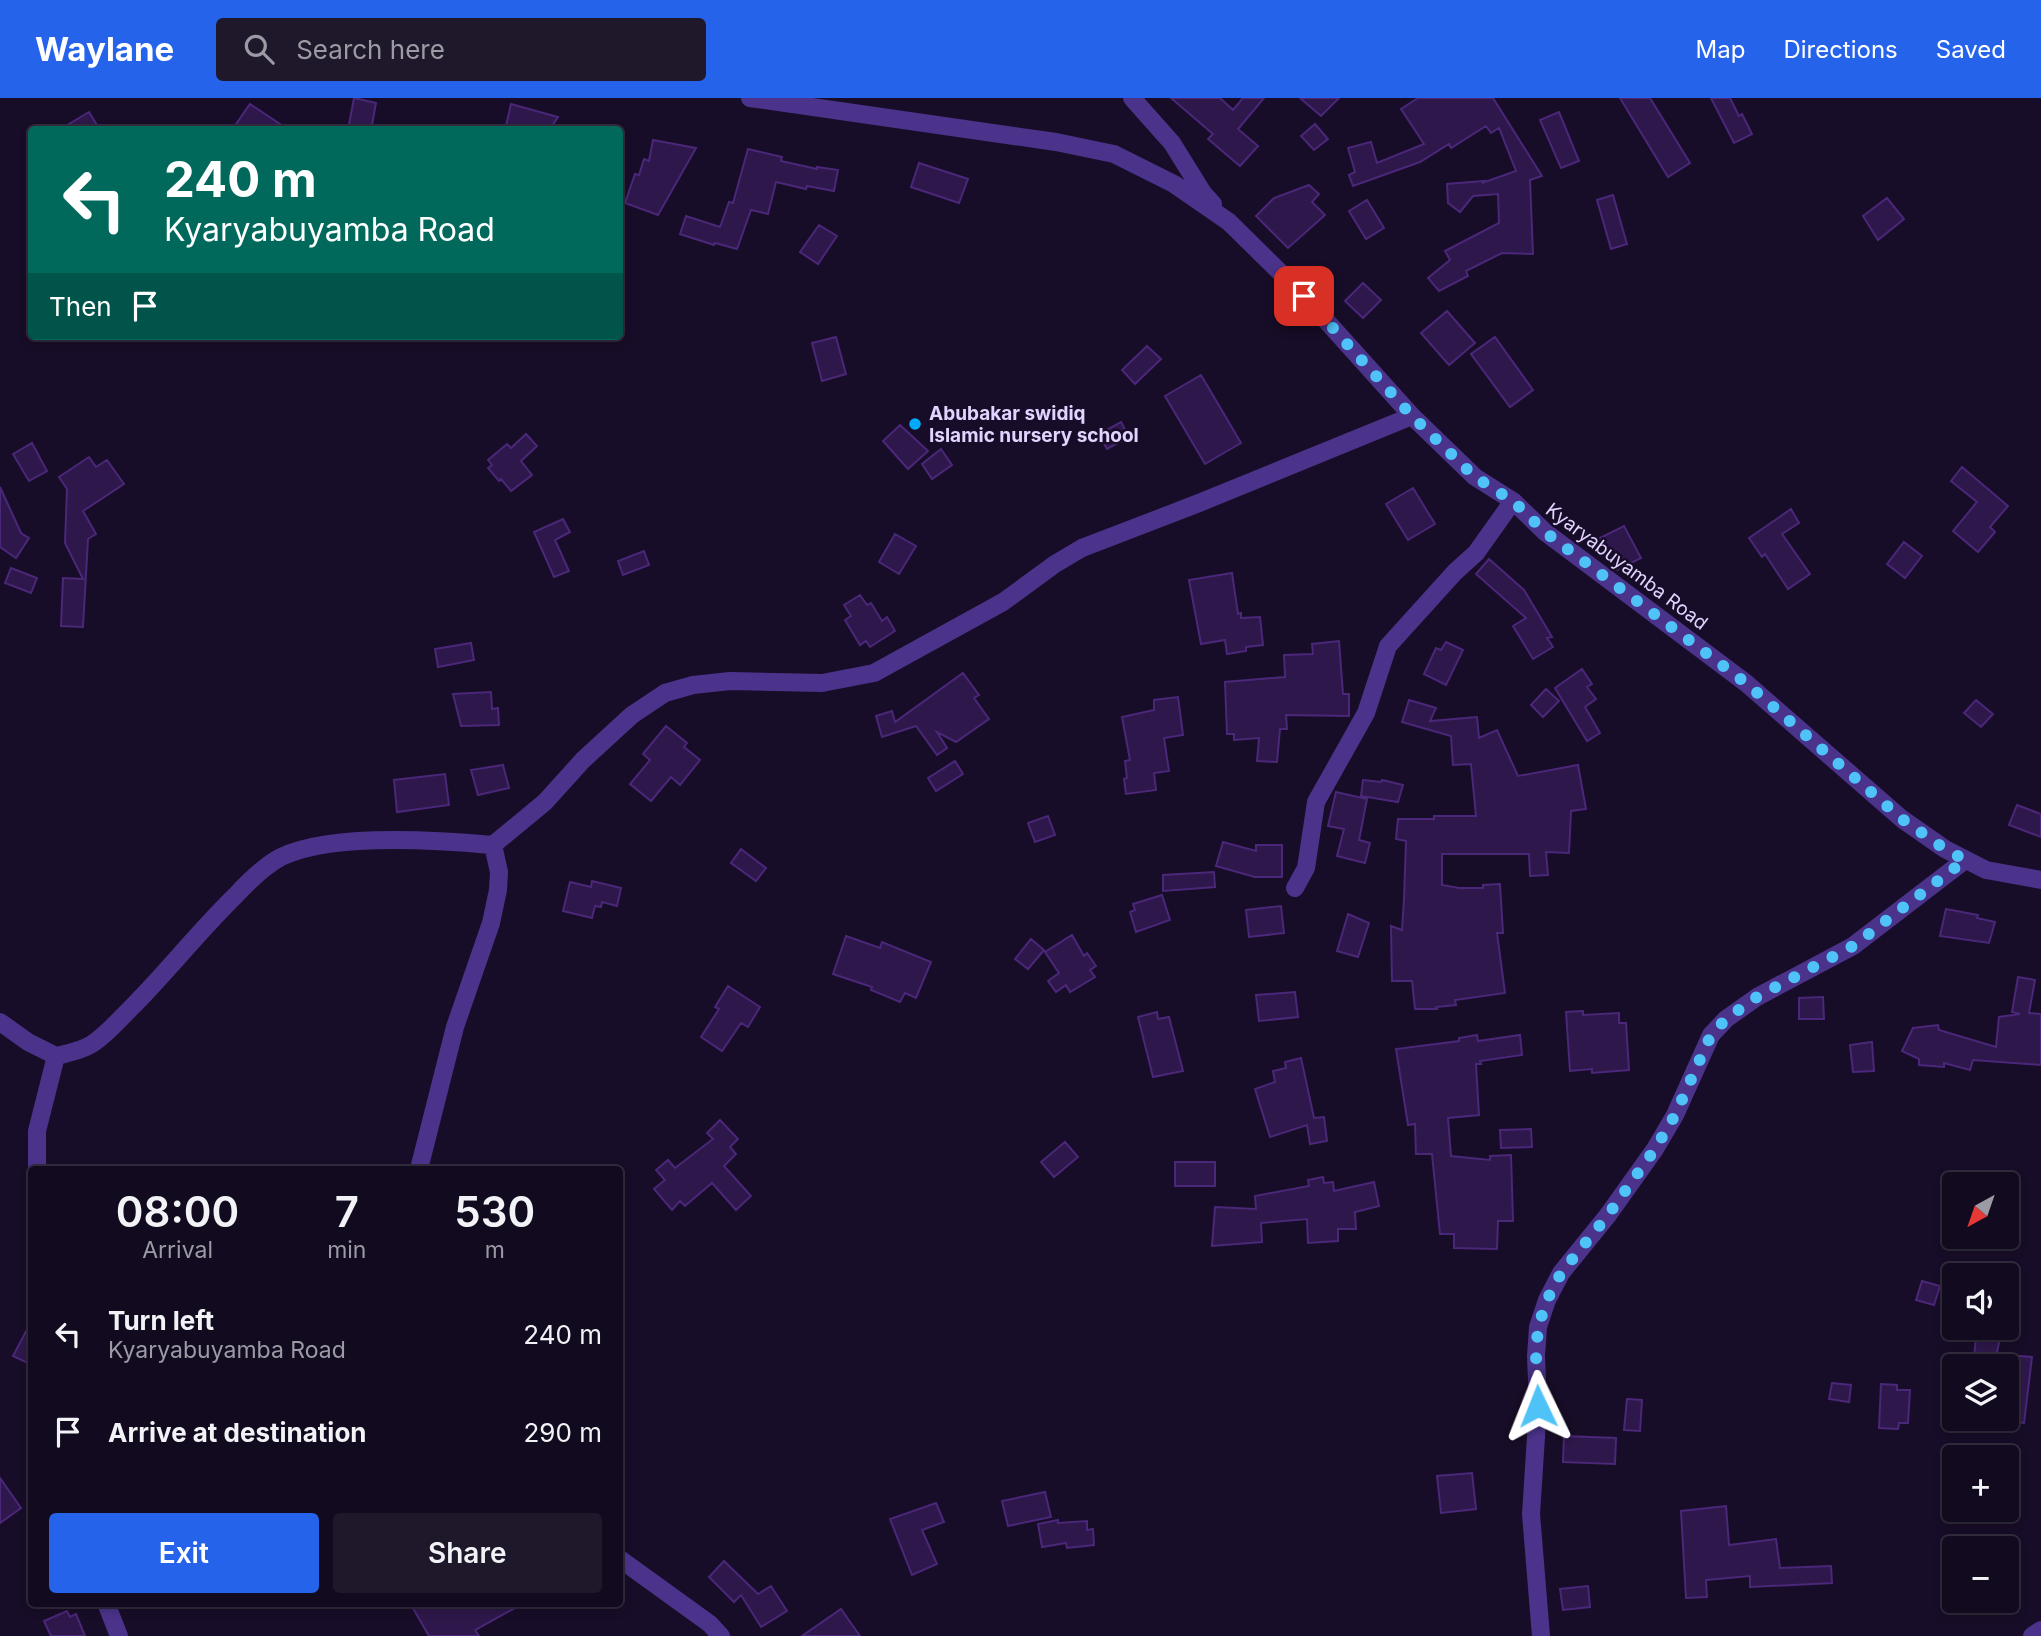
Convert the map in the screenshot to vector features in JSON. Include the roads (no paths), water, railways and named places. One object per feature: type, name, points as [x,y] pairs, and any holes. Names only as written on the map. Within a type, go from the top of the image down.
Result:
[{"type":"street","name":"Kyaryabuyamba Road","points":[[750,98],[1056,142],[1114,154],[1174,184],[1230,222],[1304,296],[1412,416],[1475,477],[1513,501],[1545,532],[1746,683],[1902,819],[1945,849],[1986,870],[2041,880]]},
{"type":"street","points":[[1132,98],[1172,143],[1203,193],[1230,222]]},
{"type":"street","points":[[0,1021],[28,1042],[56,1056],[90,1045],[107,1032],[160,979],[220,910],[254,877],[281,858],[313,847],[348,843],[437,840],[492,845],[545,802],[583,760],[632,715],[665,693],[693,685],[730,681],[822,683],[874,673],[1003,602],[1082,548],[1412,416]]},
{"type":"street","points":[[1295,888],[1306,868],[1316,802],[1366,713],[1388,646],[1455,572],[1476,553],[1513,501]]},
{"type":"street","points":[[420,1166],[455,1027],[491,923],[499,872],[492,845]]},
{"type":"street","points":[[1541,1636],[1531,1514],[1538,1406],[1538,1327],[1561,1273],[1608,1215],[1655,1149],[1675,1115],[1711,1035],[1726,1019],[1757,997],[1853,946],[1965,860]]},
{"type":"street","points":[[37,1166],[37,1130],[56,1056]]},
{"type":"street","points":[[623,1561],[710,1624],[721,1636]]},
{"type":"street","points":[[108,1607],[119,1636]]},
{"type":"street","points":[[2032,1636],[2041,1630]]},
{"type":"place","name":"Abubakar swidiq Islamic nursery school","points":[[915,424]]}]
